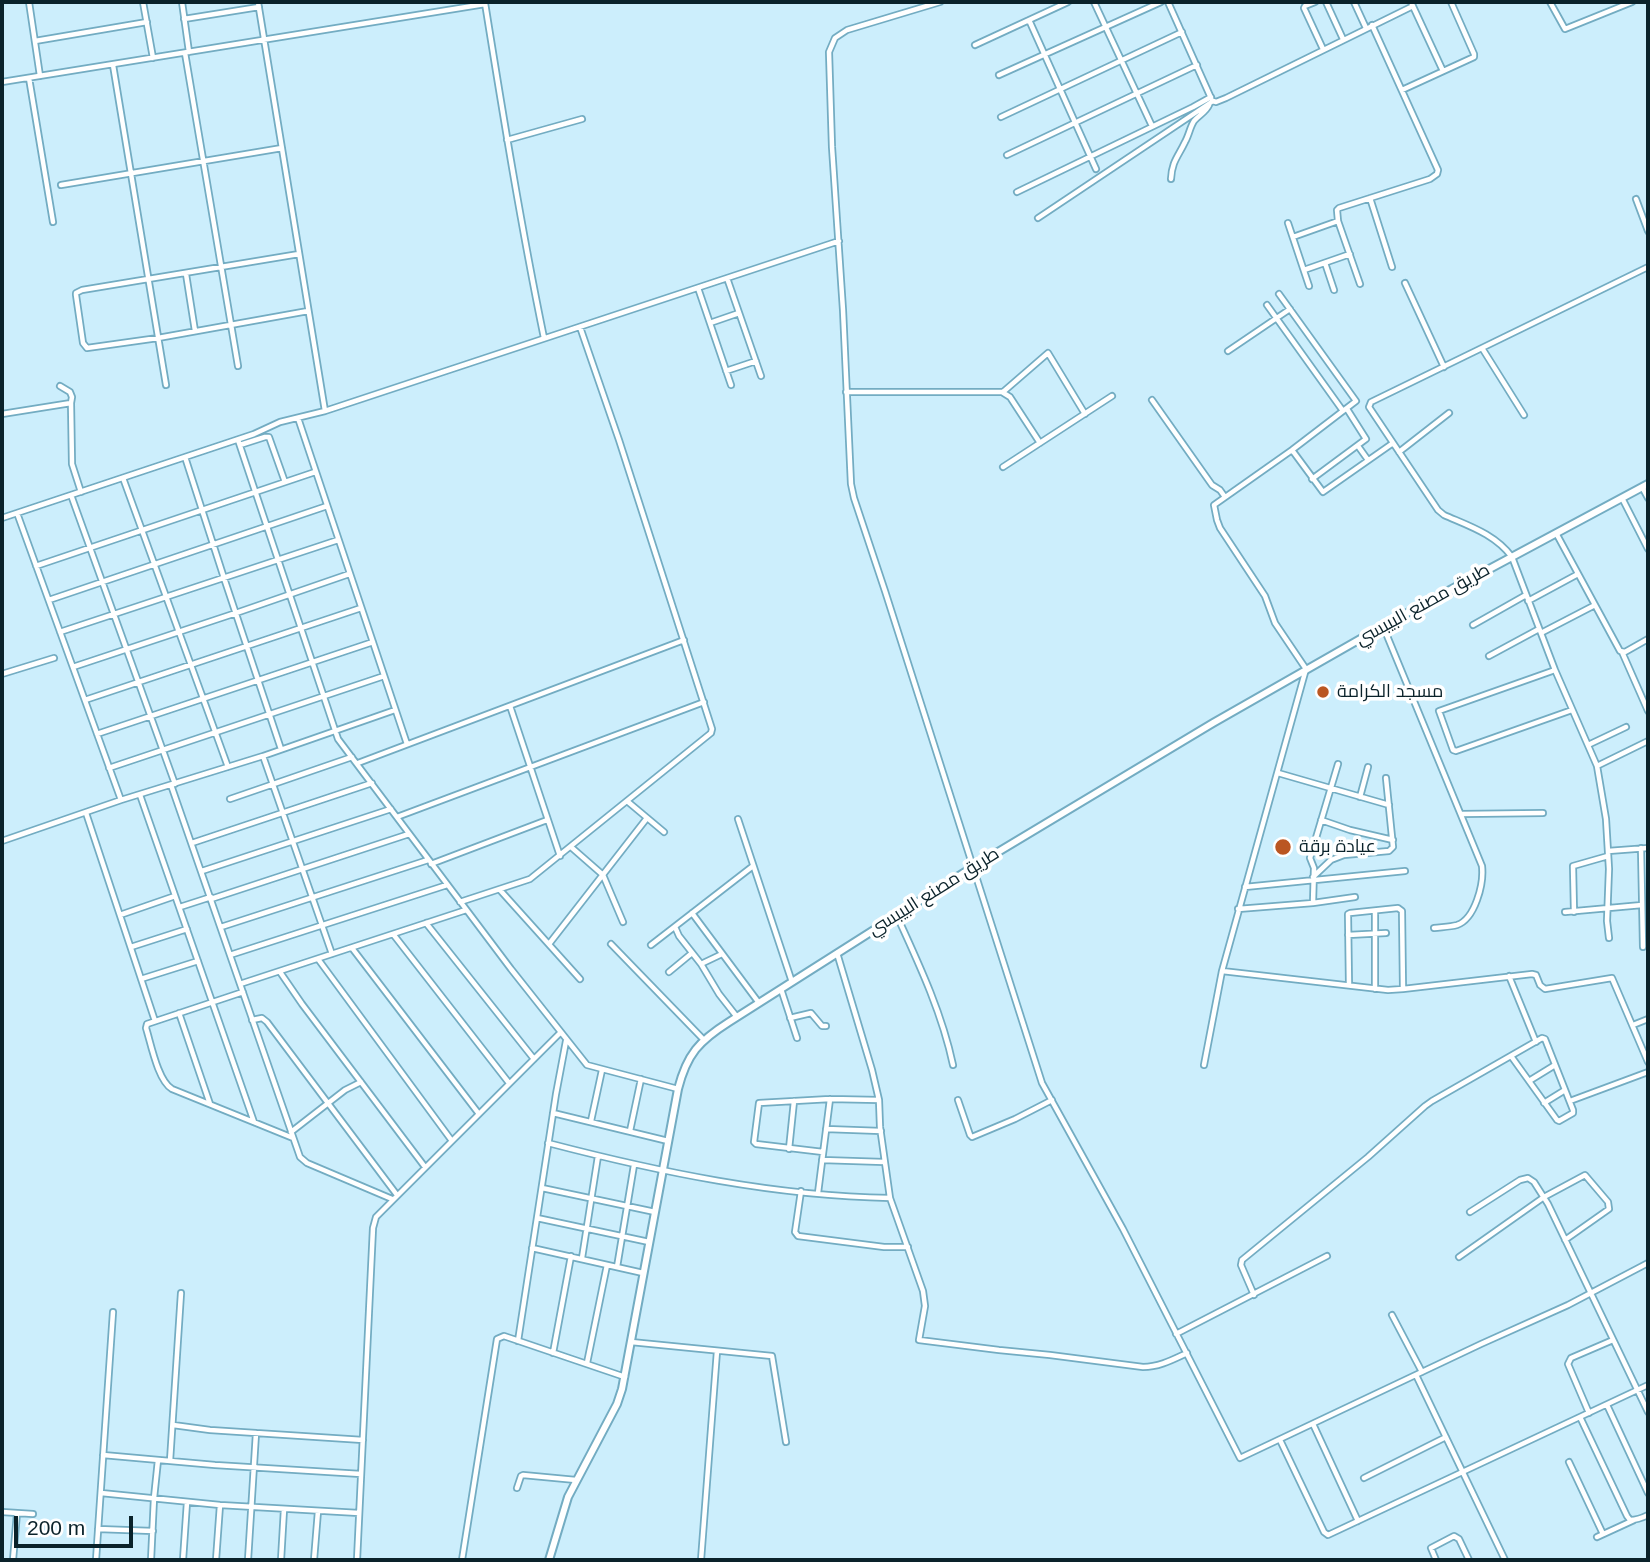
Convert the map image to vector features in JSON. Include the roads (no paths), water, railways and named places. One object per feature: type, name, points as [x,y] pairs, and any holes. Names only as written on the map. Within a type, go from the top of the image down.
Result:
[{"type":"main road","name":"طريق مصنع البيبسي","points":[[549,1560],[576,1480],[621,1394],[678,1089],[687,1062],[704,1040],[974,867],[1213,723],[1383,626],[1645,485]]},
{"type":"street","points":[[29,2],[40,76]]},
{"type":"street","points":[[144,2],[153,58]]},
{"type":"street","points":[[181,2],[204,162],[239,366]]},
{"type":"street","points":[[940,2],[846,30],[835,38],[830,47],[832,146],[853,498],[1040,1077],[1240,1458],[1526,1325],[1648,1263]]},
{"type":"street","points":[[975,45],[1068,2]]},
{"type":"street","points":[[1094,2],[1152,126]]},
{"type":"street","points":[[999,75],[1160,2]]},
{"type":"street","points":[[1038,218],[1209,107],[1211,101],[1197,65],[1168,2]]},
{"type":"street","points":[[1315,2],[1304,8],[1323,49]]},
{"type":"street","points":[[1326,2],[1343,39]]},
{"type":"street","points":[[1354,2],[1366,29]]},
{"type":"street","points":[[1402,90],[1471,59],[1474,54],[1451,2]]},
{"type":"street","points":[[1550,2],[1565,29],[1632,2]]},
{"type":"street","points":[[2,82],[485,3],[526,251],[544,338]]},
{"type":"street","points":[[184,19],[258,4],[325,411]]},
{"type":"street","points":[[1017,191],[1152,126],[1211,101],[1226,98],[1412,4],[1443,71]]},
{"type":"street","points":[[1029,20],[1096,169]]},
{"type":"street","points":[[35,41],[147,22]]},
{"type":"street","points":[[1360,284],[1338,221],[1336,213],[1339,208],[1430,179],[1438,170],[1372,25]]},
{"type":"street","points":[[1001,117],[1182,32]]},
{"type":"street","points":[[113,65],[166,385]]},
{"type":"street","points":[[1007,155],[1197,65]]},
{"type":"street","points":[[29,78],[53,222]]},
{"type":"street","points":[[1171,179],[1174,159],[1186,141],[1193,118]]},
{"type":"street","points":[[507,140],[582,119]]},
{"type":"street","points":[[61,185],[282,148]]},
{"type":"street","points":[[1370,198],[1392,267]]},
{"type":"street","points":[[1636,199],[1648,231]]},
{"type":"street","points":[[1293,237],[1338,221]]},
{"type":"street","points":[[1288,222],[1309,286]]},
{"type":"street","points":[[239,442],[280,422],[325,411],[839,242]]},
{"type":"street","points":[[299,254],[82,290],[76,293],[83,343],[87,348],[159,338],[308,311]]},
{"type":"street","points":[[1304,270],[1350,254]]},
{"type":"street","points":[[1325,263],[1334,290]]},
{"type":"street","points":[[1609,938],[1608,854],[1604,800],[1597,766],[1555,670],[1512,557],[1485,533],[1438,510],[1369,405],[1648,267]]},
{"type":"street","points":[[186,274],[195,331]]},
{"type":"street","points":[[727,278],[761,376]]},
{"type":"street","points":[[1405,283],[1444,367]]},
{"type":"street","points":[[698,288],[731,385]]},
{"type":"street","points":[[1204,1065],[1222,971],[1306,669],[1275,623],[1265,596],[1220,528],[1214,505],[1292,450],[1356,399],[1279,294]]},
{"type":"street","points":[[1267,305],[1366,437],[1365,441],[1312,479]]},
{"type":"street","points":[[1228,351],[1290,309]]},
{"type":"street","points":[[710,323],[739,313]]},
{"type":"street","points":[[460,902],[530,879],[712,732],[580,326]]},
{"type":"street","points":[[1482,348],[1524,415]]},
{"type":"street","points":[[1002,393],[1048,353],[1084,414]]},
{"type":"street","points":[[726,371],[755,360]]},
{"type":"street","points":[[60,386],[68,390],[73,399],[72,464],[81,492]]},
{"type":"street","points":[[846,392],[1002,393],[1010,397],[1040,443]]},
{"type":"street","points":[[1003,467],[1112,396]]},
{"type":"street","points":[[1152,400],[1212,485],[1222,491],[1225,497]]},
{"type":"street","points":[[2,414],[71,403]]},
{"type":"street","points":[[1399,452],[1449,413]]},
{"type":"street","points":[[298,418],[407,744]]},
{"type":"street","points":[[2,518],[186,457],[239,442],[269,437],[285,482]]},
{"type":"street","points":[[239,442],[338,739],[587,1065],[678,1089]]},
{"type":"street","points":[[1292,450],[1321,491],[1325,491],[1393,443]]},
{"type":"street","points":[[1358,446],[1368,460]]},
{"type":"street","points":[[186,457],[281,749]]},
{"type":"street","points":[[36,566],[315,472]]},
{"type":"street","points":[[123,478],[228,767]]},
{"type":"street","points":[[1645,485],[1648,498]]},
{"type":"street","points":[[71,495],[162,750],[300,1157],[307,1163],[395,1197]]},
{"type":"street","points":[[1622,498],[1648,549]]},
{"type":"street","points":[[48,600],[327,506]]},
{"type":"street","points":[[17,513],[121,800]]},
{"type":"street","points":[[1556,533],[1622,652],[1648,710]]},
{"type":"street","points":[[60,632],[338,540]]},
{"type":"street","points":[[73,667],[349,574]]},
{"type":"street","points":[[1473,625],[1578,574]]},
{"type":"street","points":[[1489,656],[1595,605]]},
{"type":"street","points":[[85,700],[361,608]]},
{"type":"street","points":[[1383,626],[1483,871],[1473,909],[1465,920],[1455,926],[1434,928]]},
{"type":"street","points":[[1622,652],[1648,639]]},
{"type":"street","points":[[358,764],[684,640]]},
{"type":"street","points":[[97,734],[373,642]]},
{"type":"street","points":[[2,674],[54,658]]},
{"type":"street","points":[[1555,670],[1441,709],[1438,713],[1452,750],[1456,751],[1572,710]]},
{"type":"street","points":[[109,768],[384,676]]},
{"type":"street","points":[[397,817],[704,702]]},
{"type":"street","points":[[510,706],[559,856]]},
{"type":"street","points":[[2,841],[396,710]]},
{"type":"street","points":[[1588,746],[1626,727]]},
{"type":"street","points":[[1597,766],[1648,741]]},
{"type":"street","points":[[263,756],[332,954]]},
{"type":"street","points":[[230,799],[352,757]]},
{"type":"street","points":[[1313,903],[1314,868],[1310,858],[1338,764]]},
{"type":"street","points":[[1360,797],[1368,767]]},
{"type":"street","points":[[1278,773],[1389,805]]},
{"type":"street","points":[[1313,878],[1331,860],[1344,855],[1391,850],[1394,845],[1386,778]]},
{"type":"street","points":[[192,843],[372,783]]},
{"type":"street","points":[[140,794],[254,1122]]},
{"type":"street","points":[[627,801],[664,832]]},
{"type":"street","points":[[202,871],[391,809]]},
{"type":"street","points":[[86,813],[155,1021]]},
{"type":"street","points":[[1461,814],[1543,813]]},
{"type":"street","points":[[549,944],[647,818]]},
{"type":"street","points":[[738,818],[792,982]]},
{"type":"street","points":[[221,927],[430,862],[547,820]]},
{"type":"street","points":[[1321,820],[1393,840]]},
{"type":"street","points":[[180,907],[409,834]]},
{"type":"street","points":[[571,847],[603,875],[623,922]]},
{"type":"street","points":[[1641,848],[1643,947]]},
{"type":"street","points":[[1574,912],[1573,866],[1608,854],[1648,848]]},
{"type":"street","points":[[651,945],[753,866]]},
{"type":"street","points":[[1245,887],[1313,878],[1405,871]]},
{"type":"street","points":[[230,955],[447,885]]},
{"type":"street","points":[[500,890],[580,979]]},
{"type":"street","points":[[120,915],[176,896]]},
{"type":"street","points":[[1238,909],[1355,897]]},
{"type":"street","points":[[1565,912],[1642,905]]},
{"type":"street","points":[[1349,985],[1347,917],[1349,914],[1398,908],[1402,911],[1403,989]]},
{"type":"street","points":[[240,984],[466,910]]},
{"type":"street","points":[[1375,911],[1375,989]]},
{"type":"street","points":[[692,913],[759,1003]]},
{"type":"street","points":[[897,916],[937,1009],[953,1065]]},
{"type":"street","points":[[426,923],[534,1059]]},
{"type":"street","points":[[676,928],[737,1017]]},
{"type":"street","points":[[131,947],[187,929]]},
{"type":"street","points":[[1348,935],[1386,933]]},
{"type":"street","points":[[393,934],[509,1083]]},
{"type":"street","points":[[611,944],[704,1040]]},
{"type":"street","points":[[352,948],[479,1114]]},
{"type":"street","points":[[669,972],[692,953]]},
{"type":"street","points":[[837,953],[879,1100],[890,1198],[920,1277],[925,1306],[919,1340],[1143,1367],[1153,1367],[1186,1353]]},
{"type":"street","points":[[701,964],[722,954]]},
{"type":"street","points":[[318,959],[452,1141]]},
{"type":"street","points":[[141,979],[198,961]]},
{"type":"street","points":[[1222,971],[1375,989],[1403,989],[1534,974],[1545,989],[1612,978],[1648,1062]]},
{"type":"street","points":[[281,972],[302,1004],[425,1167]]},
{"type":"street","points":[[1510,976],[1536,1042]]},
{"type":"street","points":[[781,989],[797,1038]]},
{"type":"street","points":[[243,992],[147,1024],[163,1078],[167,1086],[293,1139]]},
{"type":"street","points":[[179,1013],[210,1104]]},
{"type":"street","points":[[790,1018],[811,1013],[820,1026],[826,1026]]},
{"type":"street","points":[[1633,1025],[1648,1019]]},
{"type":"street","points":[[252,1020],[266,1020],[395,1197]]},
{"type":"street","points":[[357,1560],[373,1228],[376,1217],[560,1033]]},
{"type":"street","points":[[1254,1294],[1241,1265],[1242,1260],[1368,1157],[1425,1106],[1511,1056],[1536,1042],[1542,1038],[1545,1039],[1573,1113],[1559,1121],[1511,1056]]},
{"type":"street","points":[[518,1341],[566,1040]]},
{"type":"street","points":[[1529,1081],[1555,1065]]},
{"type":"street","points":[[591,1121],[602,1070]]},
{"type":"street","points":[[1570,1101],[1648,1072]]},
{"type":"street","points":[[630,1131],[641,1079]]},
{"type":"street","points":[[291,1132],[349,1087],[361,1082]]},
{"type":"street","points":[[1544,1103],[1565,1090]]},
{"type":"street","points":[[823,1152],[756,1144],[754,1142],[759,1103],[830,1099],[879,1100]]},
{"type":"street","points":[[818,1193],[830,1099]]},
{"type":"street","points":[[958,1100],[972,1137],[1016,1119],[1052,1100]]},
{"type":"street","points":[[789,1149],[794,1101]]},
{"type":"street","points":[[553,1113],[668,1141]]},
{"type":"street","points":[[826,1129],[881,1131]]},
{"type":"street","points":[[548,1143],[634,1165],[741,1184],[890,1198]]},
{"type":"street","points":[[582,1258],[598,1156]]},
{"type":"street","points":[[822,1160],[884,1162]]},
{"type":"street","points":[[617,1267],[634,1165]]},
{"type":"street","points":[[1459,1257],[1544,1197],[1585,1175],[1608,1202],[1609,1209],[1565,1240]]},
{"type":"street","points":[[1470,1212],[1523,1179],[1530,1179],[1544,1197],[1648,1412]]},
{"type":"street","points":[[542,1188],[654,1212]]},
{"type":"street","points":[[801,1191],[795,1232],[798,1236],[884,1247],[908,1247]]},
{"type":"street","points":[[537,1218],[649,1242]]},
{"type":"street","points":[[533,1248],[643,1273]]},
{"type":"street","points":[[553,1353],[571,1256]]},
{"type":"street","points":[[1176,1334],[1327,1256]]},
{"type":"street","points":[[587,1363],[607,1265]]},
{"type":"street","points":[[170,1461],[181,1293]]},
{"type":"street","points":[[96,1560],[113,1312]]},
{"type":"street","points":[[1392,1315],[1462,1472],[1505,1560]]},
{"type":"street","points":[[462,1560],[497,1339],[504,1336],[625,1377]]},
{"type":"street","points":[[1589,1413],[1568,1367],[1569,1361],[1613,1340]]},
{"type":"street","points":[[631,1342],[772,1356],[786,1442]]},
{"type":"street","points":[[701,1560],[717,1351]]},
{"type":"street","points":[[1280,1440],[1326,1534],[1331,1534],[1648,1385]]},
{"type":"street","points":[[1607,1405],[1648,1493]]},
{"type":"street","points":[[1580,1417],[1627,1516],[1634,1520]]},
{"type":"street","points":[[1313,1424],[1358,1521]]},
{"type":"street","points":[[173,1425],[363,1440]]},
{"type":"street","points":[[248,1560],[256,1433]]},
{"type":"street","points":[[1364,1478],[1446,1437]]},
{"type":"street","points":[[103,1455],[361,1474]]},
{"type":"street","points":[[151,1560],[158,1460]]},
{"type":"street","points":[[1569,1462],[1603,1534]]},
{"type":"street","points":[[517,1488],[523,1475],[576,1480]]},
{"type":"street","points":[[101,1493],[220,1505],[359,1513]]},
{"type":"street","points":[[183,1560],[187,1502]]},
{"type":"street","points":[[216,1560],[220,1505]]},
{"type":"street","points":[[281,1560],[284,1509]]},
{"type":"street","points":[[314,1560],[318,1511]]},
{"type":"street","points":[[2,1512],[33,1514]]},
{"type":"street","points":[[13,1560],[17,1513]]},
{"type":"street","points":[[1597,1537],[1648,1515]]},
{"type":"street","points":[[98,1529],[153,1531]]},
{"type":"street","points":[[1436,1560],[1431,1548],[1457,1536],[1469,1560]]},
{"type":"place","name":"مسجد الكرامة","points":[[1323,692]]},
{"type":"place","name":"عيادة برقة","points":[[1283,847]]}]
